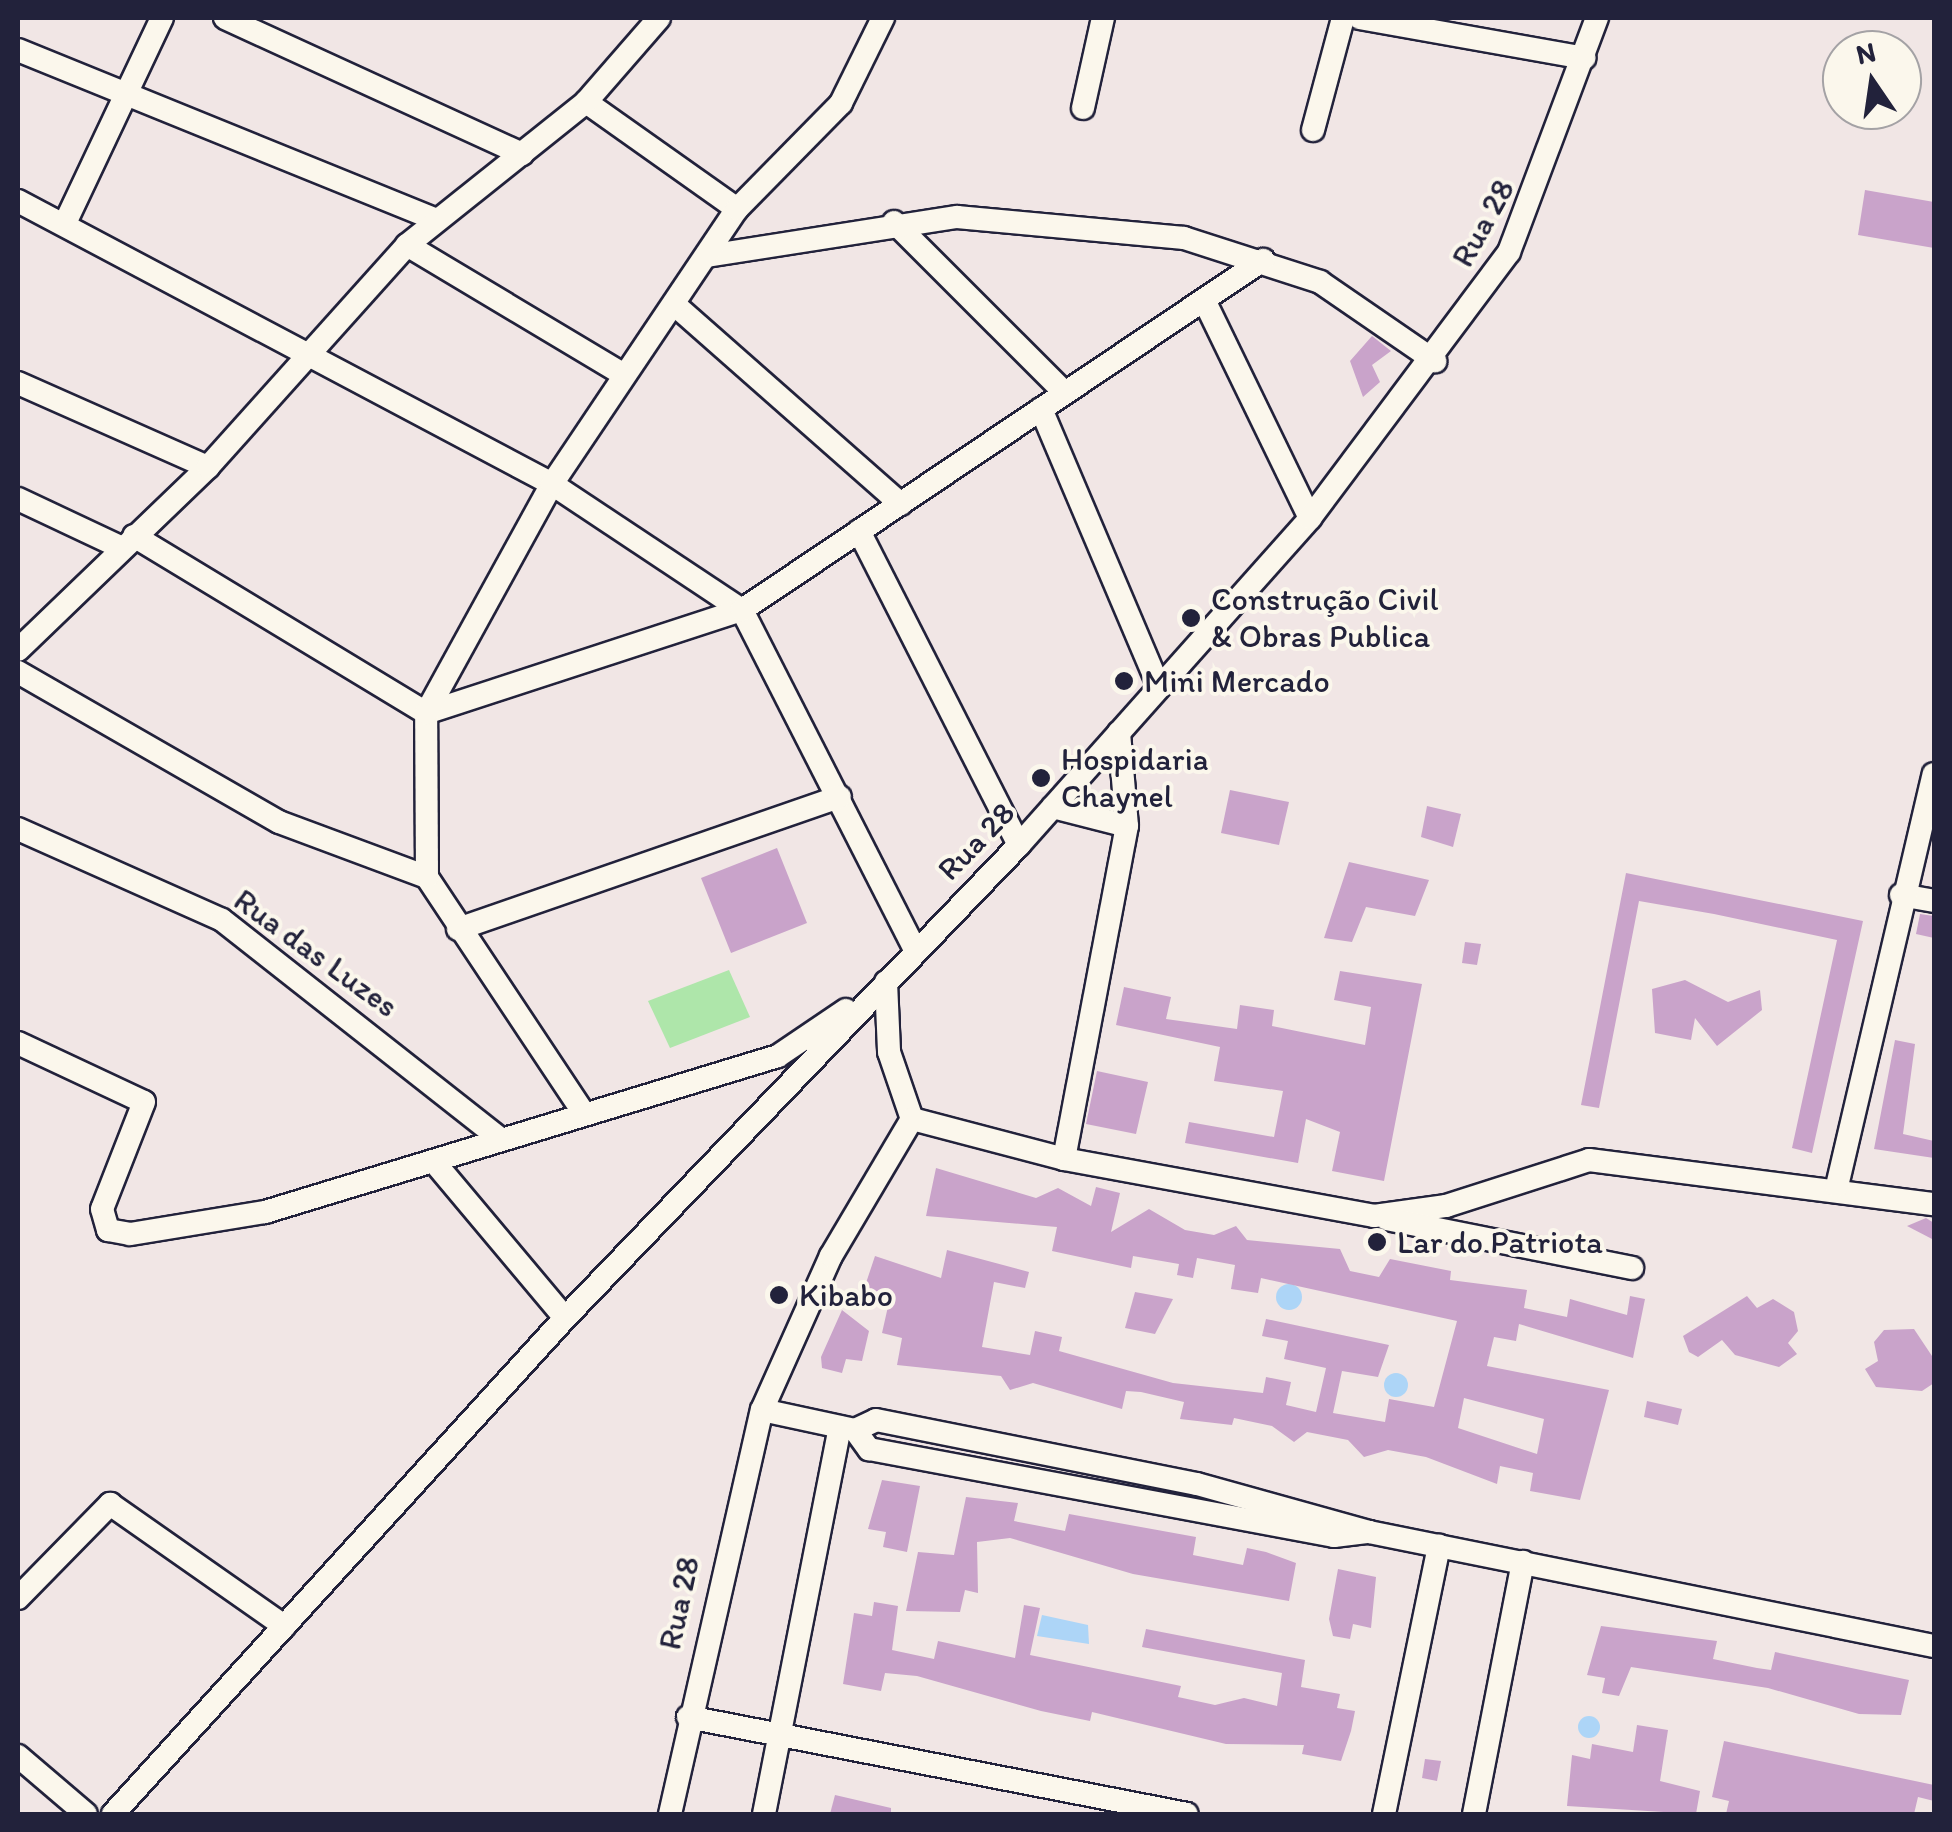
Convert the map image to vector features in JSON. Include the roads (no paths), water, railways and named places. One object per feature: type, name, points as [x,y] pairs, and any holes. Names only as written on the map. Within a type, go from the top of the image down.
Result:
[{"type":"street","points":[[66,222],[162,18]]},
{"type":"street","points":[[225,18],[522,154]]},
{"type":"street","points":[[18,650],[126,541],[208,467],[407,245],[434,219],[586,102],[659,18]]},
{"type":"street","points":[[583,1112],[427,878],[426,713],[552,484],[737,209],[841,103],[883,18]]},
{"type":"street","points":[[1083,108],[1104,18]]},
{"type":"street","points":[[1314,130],[1343,18]]},
{"type":"street","points":[[1360,18],[1584,58]]},
{"type":"street","name":"Rua 28","points":[[886,982],[1018,845],[1310,518],[1435,361],[1509,252],[1597,18]]},
{"type":"street","points":[[18,50],[130,91],[434,219]]},
{"type":"street","points":[[586,102],[737,209]]},
{"type":"street","points":[[18,200],[310,350],[552,484],[742,610],[916,950]]},
{"type":"street","points":[[707,256],[894,222],[957,218],[1184,238],[1263,260],[1320,282],[1435,361]]},
{"type":"street","points":[[894,222],[1064,392]]},
{"type":"street","points":[[407,245],[624,375]]},
{"type":"street","points":[[18,500],[126,541],[426,713],[742,610],[1263,260]]},
{"type":"street","points":[[1204,302],[1310,518]]},
{"type":"street","points":[[675,304],[901,504]]},
{"type":"street","points":[[18,383],[208,467]]},
{"type":"street","points":[[1041,409],[1158,685]]},
{"type":"street","points":[[859,531],[1018,845]]},
{"type":"street","points":[[18,672],[278,822],[427,878]]},
{"type":"street","points":[[1064,1159],[1128,826],[1119,732]]},
{"type":"street","points":[[1837,1186],[1901,894],[1934,774]]},
{"type":"street","points":[[458,929],[840,797]]},
{"type":"street","points":[[1052,807],[1128,826]]},
{"type":"street","name":"Rua das Luzes","points":[[19,833],[222,920],[500,1139]]},
{"type":"street","points":[[1901,894],[1934,902]]},
{"type":"street","points":[[18,1044],[144,1102],[102,1208],[108,1230],[266,1212],[435,1163],[583,1112],[778,1056],[886,982]]},
{"type":"street","points":[[886,982],[889,1052],[912,1118],[1064,1159],[1632,1268]]},
{"type":"street","points":[[113,1814],[566,1318],[886,982]]},
{"type":"street","name":"Rua 28","points":[[670,1814],[688,1718],[762,1410],[831,1256],[912,1118]]},
{"type":"street","points":[[1374,1216],[1469,1196],[1588,1160],[1837,1186],[1934,1204]]},
{"type":"street","points":[[435,1163],[566,1318]]},
{"type":"street","points":[[1469,1196],[1459,1220],[1476,1240]]},
{"type":"street","points":[[762,1410],[848,1429],[876,1420],[1197,1484],[1370,1532],[1934,1646]]},
{"type":"street","points":[[764,1814],[778,1735],[848,1429]]},
{"type":"street","points":[[18,1598],[110,1504],[284,1626]]},
{"type":"street","points":[[1384,1814],[1439,1546]]},
{"type":"street","points":[[1474,1814],[1523,1562]]},
{"type":"street","points":[[688,1718],[1187,1814]]},
{"type":"street","points":[[18,1756],[86,1814]]},
{"type":"water","points":[[1289,1284],[1298,1288],[1302,1297],[1298,1306],[1289,1310],[1280,1306],[1276,1297],[1280,1288]]},
{"type":"water","points":[[1396,1373],[1405,1376],[1405,1394],[1396,1397],[1387,1394],[1384,1385],[1387,1376]]},
{"type":"water","points":[[1042,1615],[1088,1625],[1089,1644],[1037,1636]]},
{"type":"water","points":[[1589,1716],[1597,1719],[1597,1735],[1589,1738],[1581,1735],[1578,1727],[1581,1719]]},
{"type":"place","name":"Construção Civil & Obras Publica","points":[[1191,618]]},
{"type":"place","name":"Mini Mercado","points":[[1124,681]]},
{"type":"place","name":"Hospidaria Chaynel","points":[[1041,778]]},
{"type":"place","name":"Lar do Patriota","points":[[1377,1242]]},
{"type":"place","name":"Kibabo","points":[[779,1295]]}]
